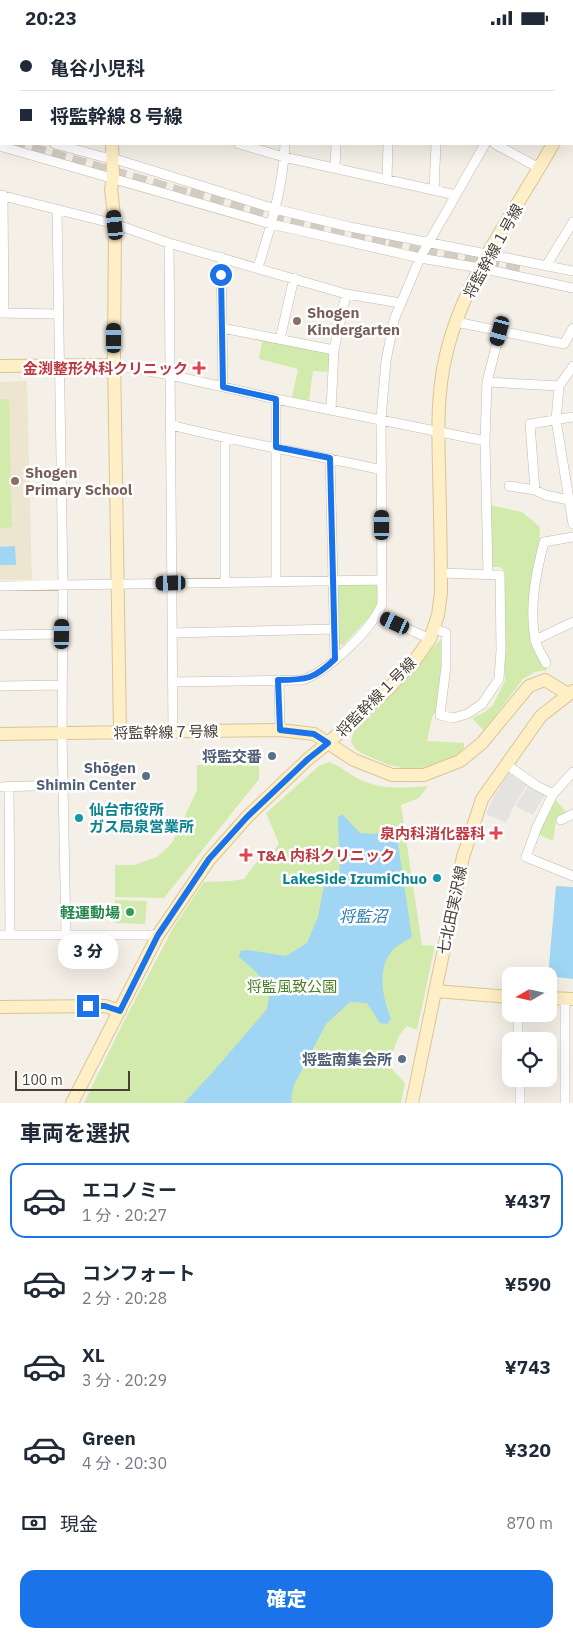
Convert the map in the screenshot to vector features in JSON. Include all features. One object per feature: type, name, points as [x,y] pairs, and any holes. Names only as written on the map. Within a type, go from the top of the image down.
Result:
[{"type":"street","points":[[59,145],[112,158],[275,209],[350,227],[573,271]]},
{"type":"street","points":[[112,145],[113,178],[111,189],[115,225],[114,365],[120,733]]},
{"type":"street","points":[[242,145],[284,157],[456,195]]},
{"type":"street","points":[[258,267],[275,209],[285,145]]},
{"type":"street","points":[[335,168],[336,145]]},
{"type":"street","points":[[387,179],[388,145]]},
{"type":"street","points":[[434,190],[436,145]]},
{"type":"street","points":[[172,683],[302,680],[312,677],[335,659],[370,626],[378,615],[382,604],[381,419],[386,361],[394,321],[420,258],[484,145]]},
{"type":"street","points":[[497,145],[539,169]]},
{"type":"street","name":"将監幹線１号線","points":[[72,1103],[158,935],[209,859],[247,817],[308,759],[389,688],[415,660],[431,633],[438,615],[441,593],[438,431],[439,395],[445,356],[456,322],[480,268],[552,145]]},
{"type":"street","points":[[0,146],[103,174],[271,224],[420,258],[480,268],[573,288]]},
{"type":"street","points":[[58,314],[2,313],[2,195],[115,225],[169,243],[258,267],[346,294],[401,303]]},
{"type":"street","points":[[57,210],[63,585],[62,734],[66,935]]},
{"type":"street","points":[[546,266],[573,222]]},
{"type":"street","points":[[169,243],[173,732]]},
{"type":"street","points":[[221,257],[223,387]]},
{"type":"street","points":[[280,339],[294,278]]},
{"type":"street","points":[[331,409],[334,349],[346,294]]},
{"type":"street","points":[[456,322],[564,344],[573,328]]},
{"type":"street","points":[[222,328],[334,349]]},
{"type":"street","points":[[488,574],[484,441],[487,381],[500,331]]},
{"type":"street","points":[[0,365],[114,365],[484,441]]},
{"type":"street","points":[[573,366],[559,387],[556,420],[573,524]]},
{"type":"street","points":[[487,381],[559,387]]},
{"type":"street","points":[[276,399],[276,581]]},
{"type":"street","points":[[535,490],[530,425],[573,417]]},
{"type":"street","points":[[171,425],[225,439],[276,447],[382,470]]},
{"type":"street","points":[[225,439],[225,582]]},
{"type":"street","points":[[330,458],[335,659]]},
{"type":"street","points":[[509,486],[535,490],[545,495],[569,500]]},
{"type":"street","points":[[546,663],[535,640],[533,599],[537,567],[544,542],[573,537]]},
{"type":"street","points":[[378,615],[431,633],[446,633],[446,667],[440,715],[453,718],[467,714],[482,704],[499,679],[501,650],[500,575],[441,573]]},
{"type":"street","points":[[0,586],[382,580]]},
{"type":"street","points":[[535,640],[573,622]]},
{"type":"street","points":[[172,633],[334,629]]},
{"type":"street","points":[[0,635],[62,634]]},
{"type":"street","points":[[278,680],[280,730]]},
{"type":"street","name":"将監幹線７号線","points":[[0,734],[280,730],[314,734],[354,760],[392,775],[424,775],[460,761],[482,743],[529,686],[546,680],[570,692]]},
{"type":"street","points":[[0,685],[62,685]]},
{"type":"street","name":"七北田実沢線","points":[[412,1103],[463,857],[482,799],[541,716],[570,692]]},
{"type":"street","points":[[507,765],[537,786],[554,795]]},
{"type":"street","points":[[573,772],[554,795],[537,827],[526,857],[573,876]]},
{"type":"street","points":[[10,935],[5,787],[63,785]]},
{"type":"street","points":[[561,820],[573,814]]},
{"type":"street","points":[[0,935],[158,935]]},
{"type":"street","points":[[436,991],[502,996]]},
{"type":"street","points":[[565,1103],[569,999]]},
{"type":"street","points":[[0,1007],[105,1006],[120,1011]]},
{"type":"street","points":[[520,1087],[520,1103]]},
{"type":"shaded area","name":"Shogen Primary School","points":[[27,381],[32,580],[0,580],[0,382]]},
{"type":"shaded area","points":[[509,773],[527,785],[506,823],[486,814],[492,800]]},
{"type":"shaded area","points":[[529,785],[545,795],[533,815],[515,806]]},
{"type":"green space","points":[[262,341],[329,353],[329,372],[313,371],[309,400],[292,397],[298,369],[259,359]]},
{"type":"green space","points":[[0,399],[9,399],[12,527],[0,528]]},
{"type":"green space","points":[[490,505],[522,512],[540,527],[539,551],[531,592],[530,641],[547,667],[547,670],[535,672],[523,679],[484,731],[472,718],[485,712],[493,705],[505,681],[505,572],[500,567],[492,567]]},
{"type":"green space","points":[[376,582],[380,585],[378,608],[343,645],[340,645],[338,642],[337,583]]},
{"type":"green space","points":[[441,639],[439,700],[436,712],[432,717],[427,741],[464,743],[464,748],[455,757],[428,767],[407,769],[389,765],[355,749],[351,742],[353,732]]},
{"type":"green space","name":"将監風致公園","points":[[329,762],[361,780],[377,785],[403,788],[428,786],[419,798],[401,805],[422,945],[435,946],[417,1030],[407,1026],[400,1034],[391,1061],[388,1062],[389,1066],[405,1083],[401,1103],[84,1103],[123,1023],[173,928],[204,882],[244,879],[258,860],[269,857],[279,844],[266,813],[319,766]]},
{"type":"green space","points":[[197,765],[259,765],[259,779],[164,898],[115,897],[115,865],[134,865],[157,857],[172,843],[197,790]]},
{"type":"green space","points":[[554,798],[567,813],[556,822],[553,841],[536,833]]},
{"type":"green space","name":"軽運動場","points":[[115,900],[147,901],[145,924],[114,923]]},
{"type":"water","points":[[15,546],[16,565],[0,565],[0,547]]},
{"type":"water","name":"将監沼","points":[[342,814],[360,833],[375,834],[395,824],[412,937],[392,951],[384,967],[382,984],[391,1019],[387,1024],[380,1023],[367,1003],[350,1002],[326,1024],[293,1087],[291,1103],[184,1103],[267,1009],[269,996],[257,973],[239,957],[240,951],[248,950],[286,956],[307,943],[318,917],[324,885],[332,885],[340,878],[338,817]]},
{"type":"water","points":[[556,886],[573,887],[573,979],[558,977],[558,967],[549,967]]},
{"type":"tunnel","points":[[14,145],[200,199]]},
{"type":"tunnel","points":[[191,190],[261,211]]},
{"type":"tunnel","points":[[249,214],[321,231]]},
{"type":"tunnel","points":[[311,223],[400,242]]},
{"type":"tunnel","points":[[388,246],[435,257]]},
{"type":"tunnel","points":[[424,247],[523,265]]},
{"type":"place","name":"Shogen Kindergarten","points":[[297,321]]},
{"type":"place","name":"金渕整形外科クリニック","points":[[199,368]]},
{"type":"place","name":"Shogen Primary School","points":[[15,481]]},
{"type":"place","name":"将監交番","points":[[272,756]]},
{"type":"place","name":"Shōgen Shimin Center","points":[[146,776]]},
{"type":"place","name":"仙台市役所 ガス局泉営業所","points":[[79,818]]},
{"type":"place","name":"泉内科消化器科","points":[[496,833]]},
{"type":"place","name":"T&A 内科クリニック","points":[[246,855]]},
{"type":"place","name":"LakeSide IzumiChuo","points":[[437,878]]},
{"type":"place","name":"軽運動場","points":[[130,912]]},
{"type":"place","name":"将監南集会所","points":[[402,1059]]},
{"type":"route","points":[[88,1006],[105,1006],[120,1011],[158,935],[209,859],[247,817],[308,759],[328,743],[314,734],[280,730],[278,680],[302,680],[312,677],[335,659],[330,458],[276,447],[276,399],[223,387],[221,275]]}]
